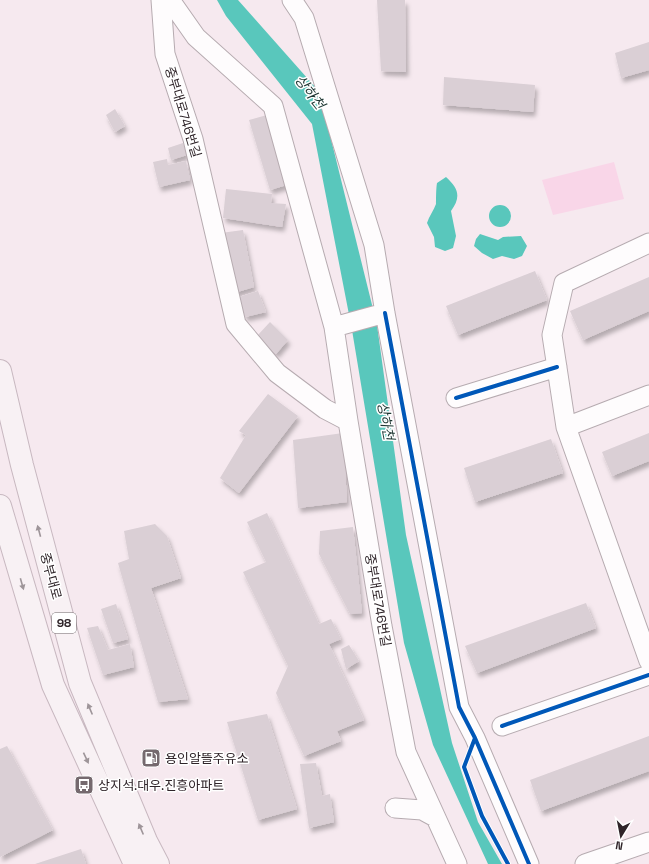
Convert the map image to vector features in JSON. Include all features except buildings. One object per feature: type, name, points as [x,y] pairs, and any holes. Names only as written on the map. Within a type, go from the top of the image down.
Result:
[{"type":"main road","name":"중부대로","points":[[0,371],[22,465],[80,683],[146,841],[158,864]]},
{"type":"main road","name":"98","points":[[0,506],[53,685],[135,864]]},
{"type":"street","name":"중부대로746번길","points":[[161,0],[165,54],[193,139],[211,222],[236,324],[277,373],[324,409],[348,421]]},
{"type":"street","name":"중부대로746번길","points":[[170,0],[196,37],[273,106],[334,327],[382,626],[406,752],[457,864]]},
{"type":"street","points":[[292,0],[304,18],[374,245],[385,313],[459,707],[529,864]]},
{"type":"street","points":[[649,243],[564,283],[552,335],[566,427],[649,661]]},
{"type":"street","points":[[334,327],[385,313]]},
{"type":"street","points":[[456,398],[557,367]]},
{"type":"street","points":[[566,427],[649,395]]},
{"type":"street","points":[[502,726],[649,675]]},
{"type":"street","points":[[395,808],[422,810],[435,817]]},
{"type":"street","points":[[585,864],[649,842]]},
{"type":"shaded area","points":[[614,162],[624,199],[553,215],[542,180]]},
{"type":"water","name":"상하천","points":[[217,0],[238,0],[316,88],[326,119],[377,325],[406,535],[452,743],[478,822],[502,864],[488,864],[433,745],[404,643],[352,330],[312,124],[226,16]]},
{"type":"water","points":[[446,177],[454,185],[457,197],[451,211],[456,236],[453,248],[445,251],[435,247],[434,237],[427,223],[436,204],[437,183]]},
{"type":"water","points":[[500,205],[504,206],[510,212],[510,220],[504,226],[500,227],[496,226],[490,220],[489,216],[490,212],[496,206]]},
{"type":"water","points":[[480,234],[498,240],[503,237],[521,236],[527,246],[522,256],[514,259],[502,256],[493,259],[482,253],[474,246],[476,239]]},
{"type":"cycle path","points":[[385,313],[459,707],[475,738],[529,864]]},
{"type":"cycle path","points":[[456,398],[557,367]]},
{"type":"cycle path","points":[[502,726],[649,675]]},
{"type":"cycle path","points":[[475,738],[464,767],[482,816],[508,864]]},
{"type":"place","name":"용인알뜰주유소","points":[[151,758]]},
{"type":"place","name":"상지석.대우.진흥아파트","points":[[84,785]]}]
